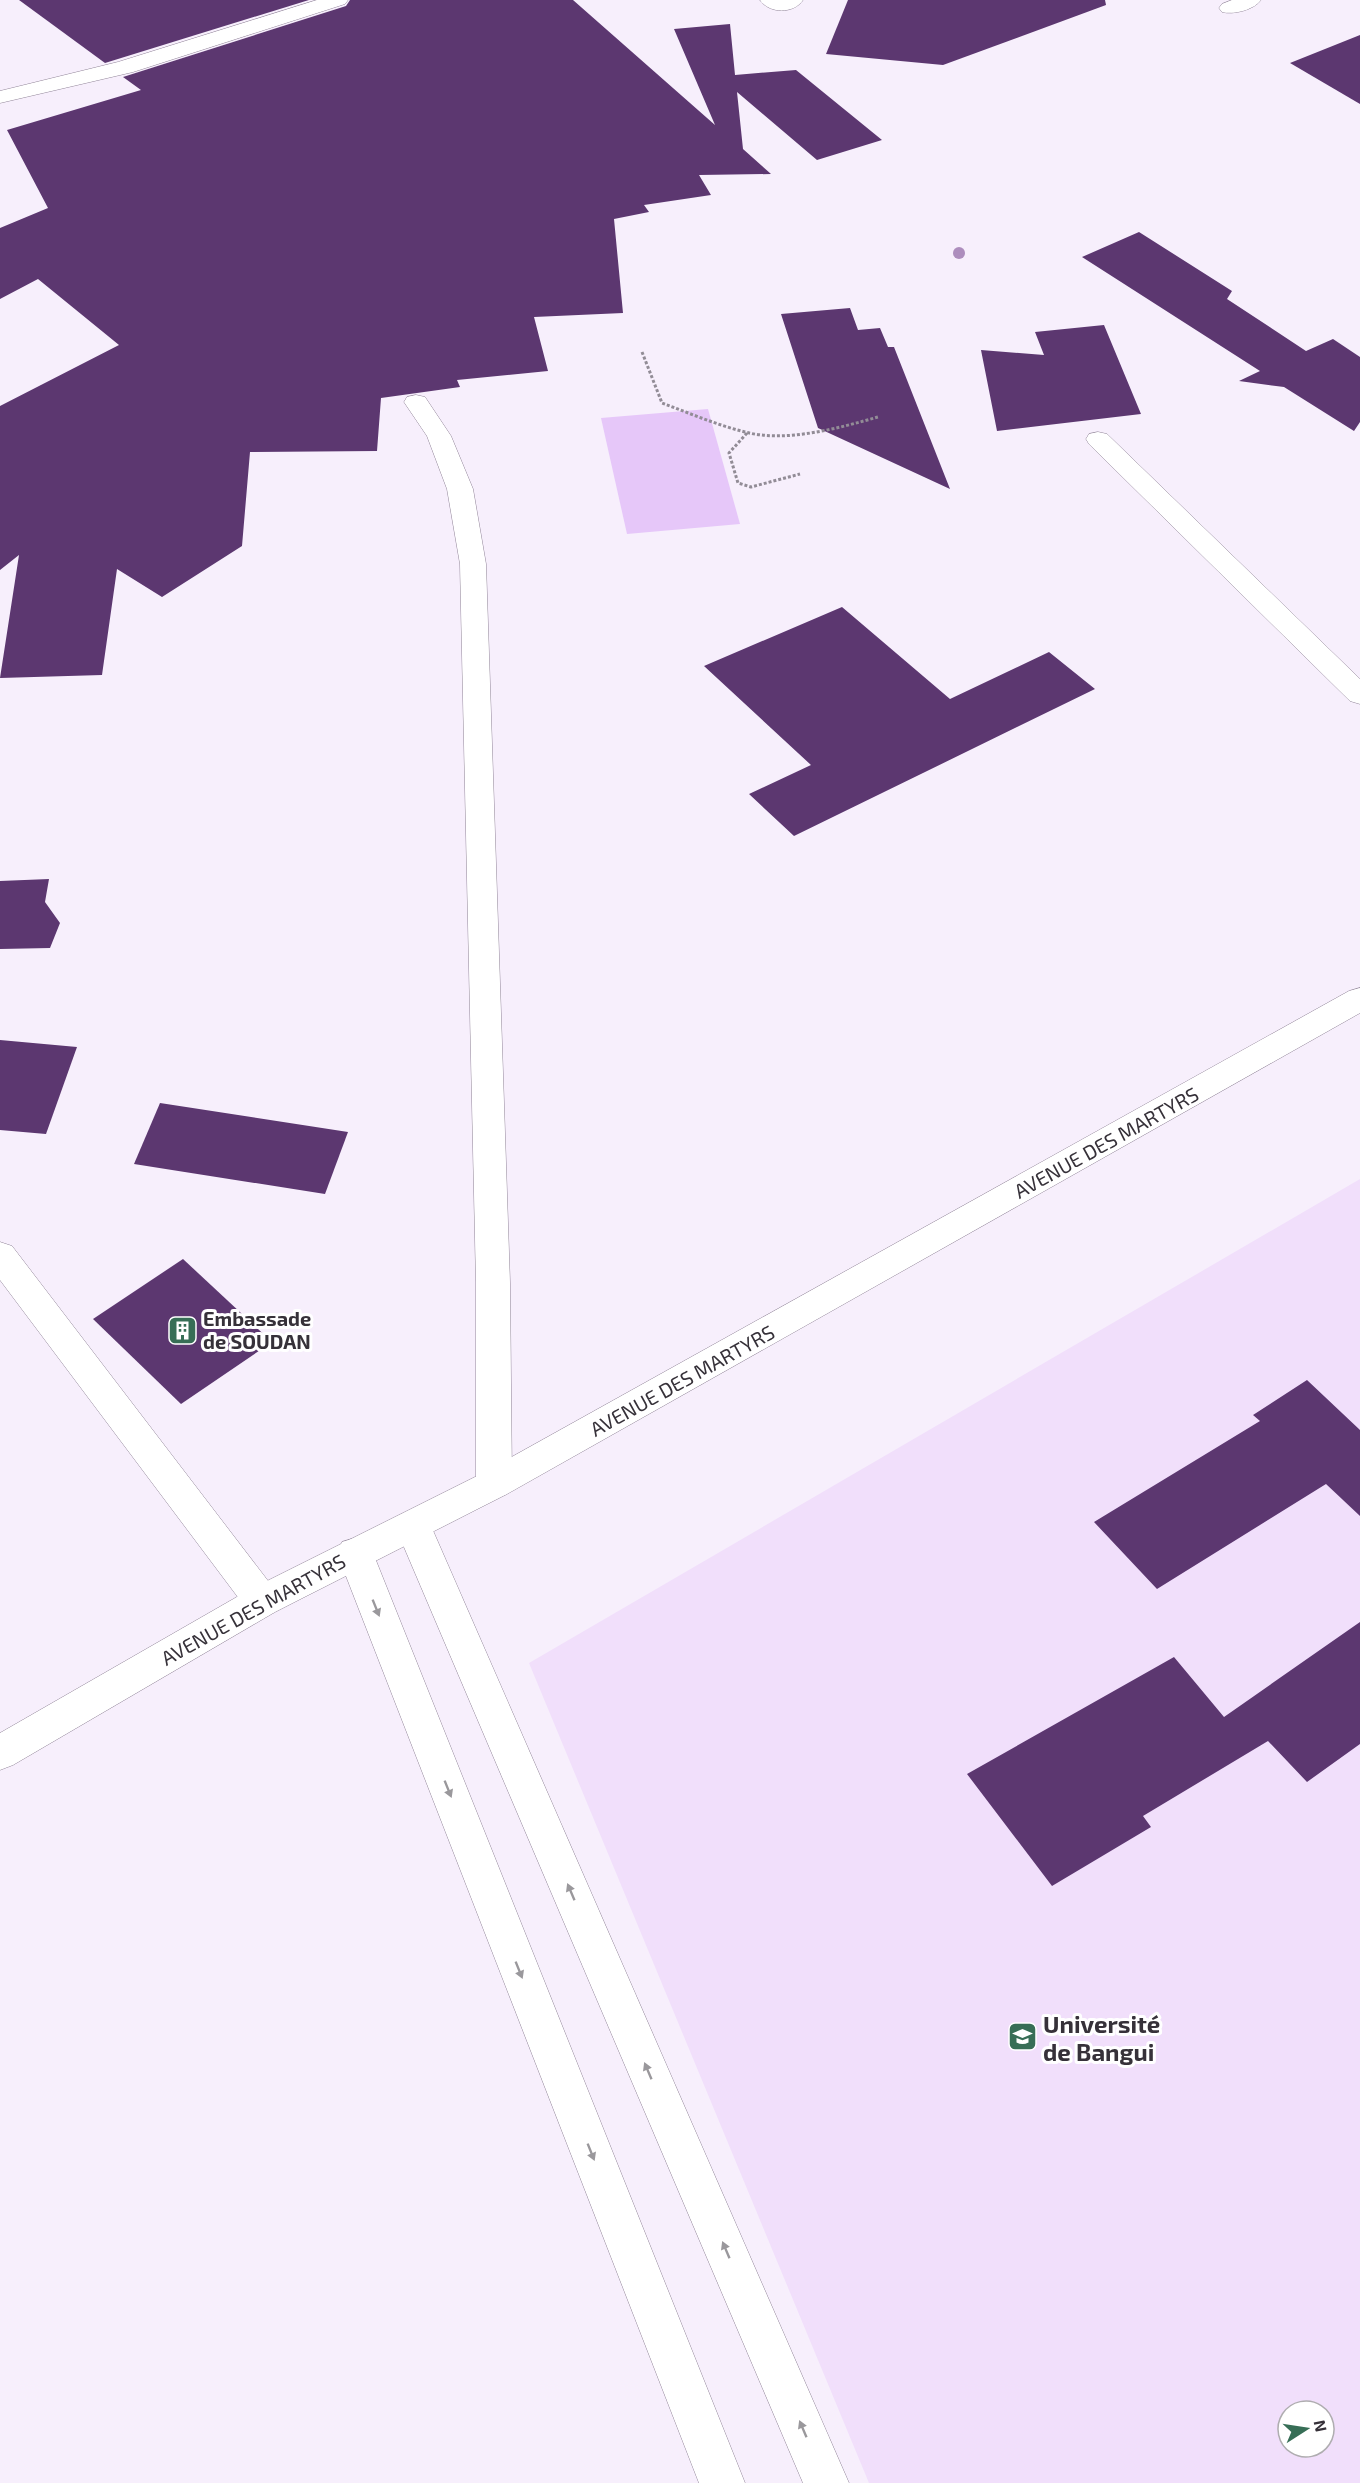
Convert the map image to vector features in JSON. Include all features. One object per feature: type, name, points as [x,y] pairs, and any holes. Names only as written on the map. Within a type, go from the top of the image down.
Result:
[{"type":"street","points":[[0,97],[125,67],[338,0]]},
{"type":"street","points":[[770,0],[777,5],[793,0]]},
{"type":"street","points":[[1228,8],[1251,0]]},
{"type":"street","points":[[416,402],[439,436],[460,489],[472,564],[493,1283],[494,1485]]},
{"type":"street","points":[[1098,439],[1360,695]]},
{"type":"street","points":[[1147,487],[1360,695]]},
{"type":"street","name":"AVENUE DES MARTYRS","points":[[0,1754],[262,1601],[494,1485],[1360,999]]},
{"type":"street","points":[[0,1255],[262,1601]]},
{"type":"street","points":[[413,1526],[826,2483]]},
{"type":"street","points":[[355,1553],[722,2483]]},
{"type":"path","points":[[642,352],[662,403],[747,433],[793,435],[832,430],[878,417]]},
{"type":"path","points":[[747,433],[729,453],[738,483],[751,487],[800,474]]},
{"type":"shaded area","points":[[708,409],[740,524],[627,534],[601,418]]},
{"type":"shaded area","name":"Université de Bangui","points":[[1360,1179],[1360,2483],[869,2483],[529,1663]]},
{"type":"building","points":[[19,0],[309,0],[105,63]]},
{"type":"building","points":[[350,0],[573,0],[715,125],[674,29],[730,24],[735,75],[796,70],[882,140],[817,160],[737,92],[743,149],[771,174],[699,175],[711,195],[644,205],[649,212],[614,219],[623,313],[534,317],[548,371],[457,380],[460,387],[381,398],[377,451],[250,452],[242,546],[162,597],[117,569],[102,675],[0,678],[19,555],[0,570],[0,406],[119,345],[38,279],[0,299],[0,228],[48,208],[7,130],[141,90],[123,77],[346,6]]},
{"type":"building","points":[[848,0],[1105,0],[1106,5],[943,65],[826,54]]},
{"type":"building","points":[[1360,35],[1360,104],[1290,63]]},
{"type":"building","points":[[1139,232],[1232,291],[1227,299],[1306,351],[1333,339],[1360,357],[1360,422],[1354,431],[1284,387],[1239,381],[1260,371],[1082,257]]},
{"type":"building","points":[[850,308],[858,330],[880,328],[888,347],[894,347],[950,489],[818,428],[781,314]]},
{"type":"building","points":[[1104,325],[1141,414],[997,431],[981,350],[1044,355],[1035,332]]},
{"type":"building","points":[[842,607],[950,699],[1049,652],[1095,689],[794,836],[749,794],[811,765],[704,666]]},
{"type":"building","points":[[49,879],[45,902],[60,923],[50,948],[0,949],[0,881]]},
{"type":"building","points":[[0,1040],[77,1047],[46,1134],[0,1130]]},
{"type":"building","points":[[160,1103],[348,1132],[325,1194],[134,1164]]},
{"type":"building","name":"Embassade de SOUDAN","points":[[183,1259],[272,1342],[181,1404],[93,1319]]},
{"type":"building","points":[[1307,1380],[1360,1430],[1360,1516],[1326,1484],[1157,1589],[1094,1522],[1260,1421],[1253,1415]]},
{"type":"building","points":[[1360,1622],[1360,1744],[1307,1782],[1268,1741],[1143,1816],[1151,1827],[1052,1886],[967,1774],[1174,1657],[1224,1717]]},
{"type":"place","name":"Embassade de SOUDAN","points":[[182,1330]]},
{"type":"place","name":"Université de Bangui","points":[[1022,2037]]}]
